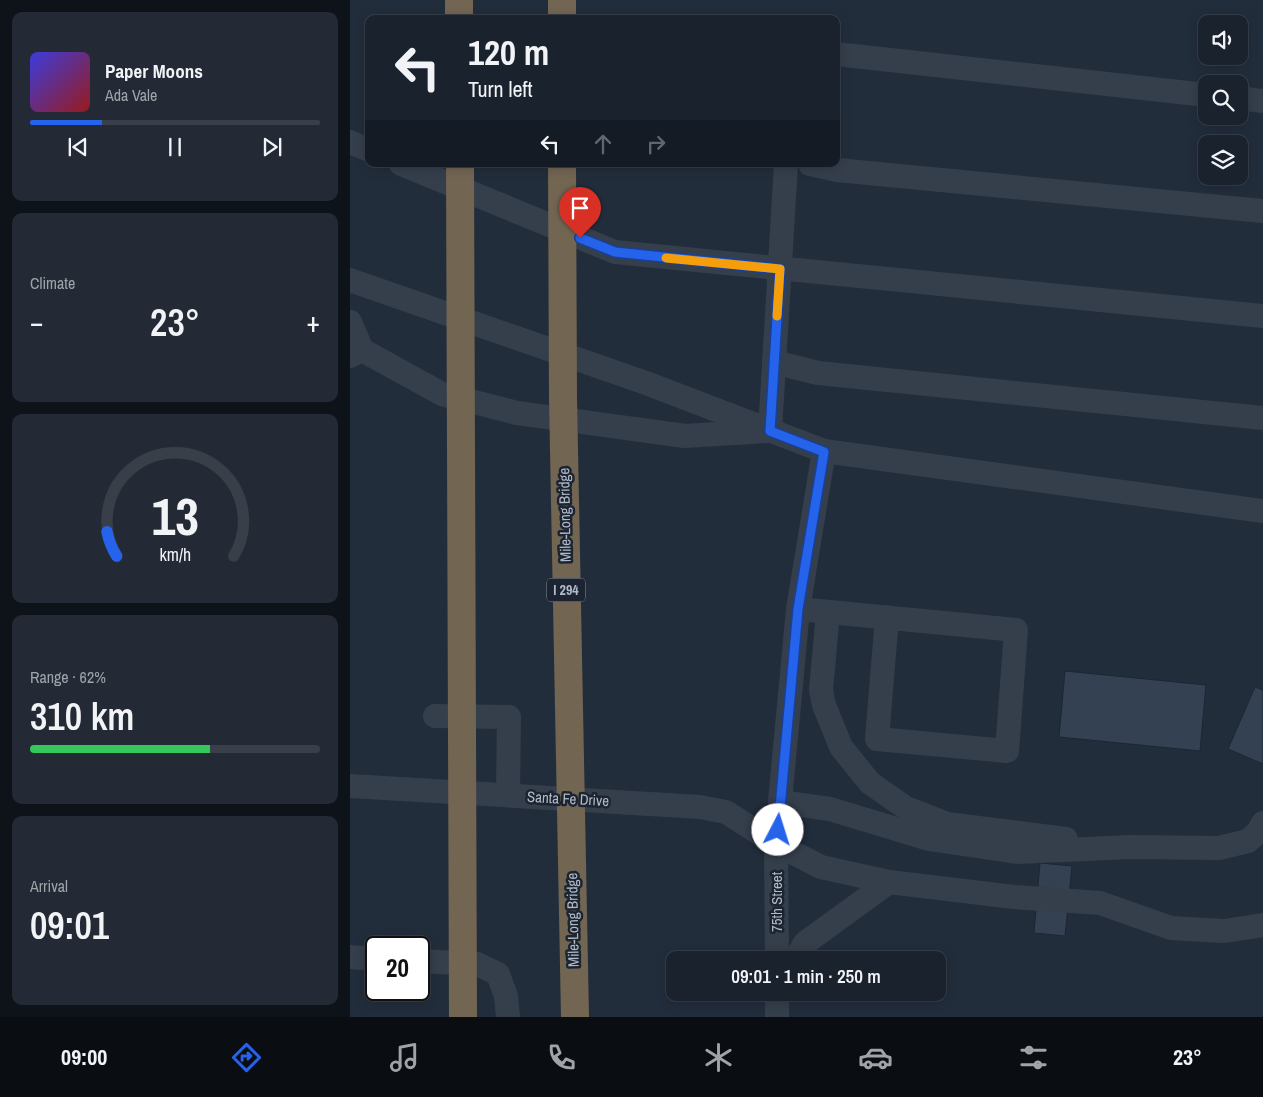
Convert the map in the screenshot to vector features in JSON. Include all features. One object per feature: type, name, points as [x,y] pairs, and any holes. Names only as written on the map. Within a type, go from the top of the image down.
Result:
[{"type":"highway","points":[[459,0],[460,15]]},
{"type":"highway","points":[[562,0],[562,15]]},
{"type":"highway","points":[[460,167],[463,1017]]},
{"type":"highway","name":"Mile-Long Bridge","points":[[562,167],[563,408],[575,1017]]},
{"type":"street","points":[[840,54],[1198,94]]},
{"type":"street","points":[[1248,99],[1263,101]]},
{"type":"street","points":[[350,142],[365,148]]},
{"type":"street","points":[[408,167],[615,252],[1263,316]]},
{"type":"street","points":[[770,431],[786,167]]},
{"type":"street","points":[[824,167],[837,170],[1263,211]]},
{"type":"street","points":[[350,280],[646,383],[824,452],[1263,511]]},
{"type":"street","points":[[350,322],[356,353],[442,394],[517,413],[685,436],[770,431]]},
{"type":"street","points":[[774,362],[818,373],[1263,418]]},
{"type":"street","name":"75th Street","points":[[777,951],[776,844],[798,609],[824,452]]},
{"type":"street","points":[[798,609],[887,617],[1016,630],[1007,751],[877,739],[887,617]]},
{"type":"street","points":[[828,612],[821,690],[824,705],[841,747],[870,783],[906,808],[947,824],[1131,847]]},
{"type":"street","points":[[435,716],[509,717],[508,795]]},
{"type":"street","name":"Santa Fe Drive","points":[[350,786],[700,807],[726,812],[776,844],[821,867],[889,882],[1014,897],[1100,902],[1171,928],[1224,931],[1263,924]]},
{"type":"street","points":[[780,802],[830,810],[929,839],[1017,852],[1131,847],[1219,848],[1248,841],[1258,832],[1263,823]]},
{"type":"street","points":[[800,951],[805,942],[889,882]]},
{"type":"street","points":[[350,957],[365,958]]},
{"type":"street","points":[[430,962],[477,964],[498,974],[506,996],[508,1017]]},
{"type":"street","points":[[777,1001],[777,1017]]},
{"type":"building","points":[[1065,671],[1206,685],[1200,751],[1059,737]]},
{"type":"building","points":[[1255,687],[1263,690],[1263,764],[1228,749]]},
{"type":"building","points":[[1040,863],[1072,866],[1065,936],[1034,933]]},
{"type":"slow traffic","points":[[666,258],[780,269],[777,316]]},
{"type":"route","points":[[580,238],[615,252],[780,269],[770,431],[824,452],[798,609],[778,830]]}]
